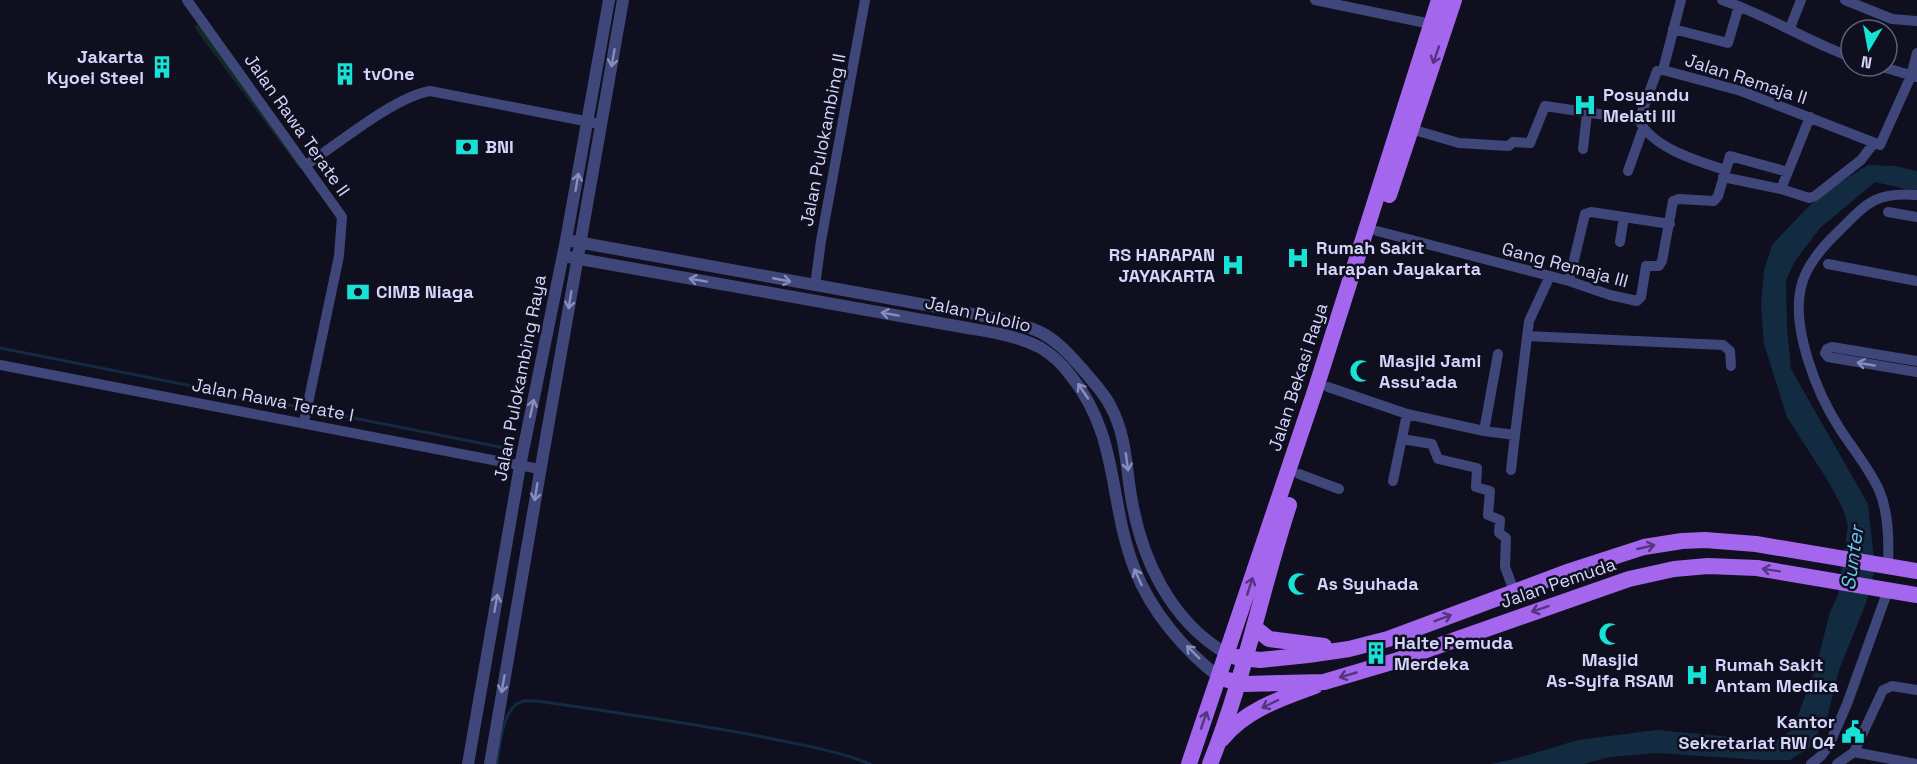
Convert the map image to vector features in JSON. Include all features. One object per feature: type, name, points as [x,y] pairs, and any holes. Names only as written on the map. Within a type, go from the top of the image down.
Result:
[{"type":"main road","name":"Jalan Bekasi Raya","points":[[1190,764],[1219,676],[1279,517],[1439,0]]},
{"type":"main road","name":"Jalan Bekasi Raya","points":[[1210,764],[1238,684],[1254,627],[1279,517],[1299,474],[1454,0]]},
{"type":"main road","name":"Jalan Pemuda","points":[[1227,654],[1260,660],[1349,649],[1394,637],[1514,591],[1644,547],[1682,541],[1705,540],[1756,544],[1917,571]]},
{"type":"main road","name":"Jalan Pemuda","points":[[1219,676],[1238,684],[1324,682],[1395,661],[1644,575],[1674,569],[1726,566],[1757,568],[1917,595]]},
{"type":"main road","points":[[1254,627],[1269,639],[1349,649]]},
{"type":"main road","points":[[1218,744],[1243,718],[1286,696],[1324,682]]},
{"type":"street","name":"Jalan Rawa Terate II","points":[[187,0],[342,217],[339,256],[304,418]]},
{"type":"street","name":"Jalan Pulokambing Raya","points":[[468,764],[520,466],[567,240],[609,0]]},
{"type":"street","name":"Jalan Pulokambing Raya","points":[[490,764],[539,469],[556,387],[579,242],[623,0]]},
{"type":"street","name":"Jalan Pulokambing II","points":[[815,286],[821,241],[865,0]]},
{"type":"street","points":[[1315,0],[1431,24]]},
{"type":"street","points":[[1663,70],[1681,0]]},
{"type":"street","points":[[1722,0],[1790,28],[1839,53]]},
{"type":"street","points":[[1790,28],[1801,0]]},
{"type":"street","points":[[1845,0],[1892,19],[1917,21]]},
{"type":"street","points":[[1673,29],[1728,43],[1739,6]]},
{"type":"street","points":[[1411,129],[1464,144],[1509,146],[1513,142],[1529,144],[1544,107],[1587,113],[1641,124],[1660,142],[1724,174],[1809,198],[1815,196],[1861,160],[1876,144],[1881,144],[1914,76],[1917,53]]},
{"type":"street","name":"Jalan Remaja II","points":[[1641,124],[1657,71],[1663,70],[1741,91],[1876,144]]},
{"type":"street","points":[[1899,72],[1914,76]]},
{"type":"street","points":[[306,165],[392,106],[411,96],[430,91],[601,124]]},
{"type":"street","points":[[1583,149],[1587,113]]},
{"type":"street","points":[[1781,189],[1810,117]]},
{"type":"street","points":[[1628,171],[1641,124]]},
{"type":"street","points":[[1569,281],[1585,214],[1591,212],[1670,224],[1673,201],[1679,199],[1713,202],[1718,195],[1729,158],[1734,156],[1788,172]]},
{"type":"street","points":[[1885,566],[1889,546],[1887,521],[1880,492],[1839,428],[1813,379],[1801,325],[1799,302],[1801,288],[1810,265],[1833,236],[1859,211],[1874,199],[1886,196],[1917,195]]},
{"type":"street","points":[[1888,212],[1917,217]]},
{"type":"street","points":[[1620,242],[1623,217]]},
{"type":"street","name":"Gang Remaja III","points":[[1377,231],[1569,281],[1635,301],[1640,299],[1646,266],[1659,266],[1662,261],[1670,224]]},
{"type":"street","name":"Jalan Pulolio","points":[[567,240],[965,312],[1022,324],[1042,333],[1072,357],[1111,406],[1124,444],[1131,496],[1145,552],[1154,574],[1180,614],[1213,646],[1227,654]]},
{"type":"street","name":"Jalan Pulolio","points":[[563,256],[1020,338],[1043,349],[1059,361],[1086,395],[1103,431],[1127,547],[1135,570],[1153,606],[1168,627],[1219,676]]},
{"type":"street","points":[[1828,264],[1917,281]]},
{"type":"street","points":[[1511,470],[1529,321],[1550,276]]},
{"type":"street","points":[[922,320],[924,305]]},
{"type":"street","points":[[962,327],[965,312]]},
{"type":"street","points":[[1527,336],[1723,345],[1730,351],[1731,366]]},
{"type":"street","points":[[1917,362],[1832,347],[1827,348],[1825,353],[1828,357],[1917,372]]},
{"type":"street","points":[[1484,431],[1498,354]]},
{"type":"street","name":"Jalan Rawa Terate I","points":[[0,365],[304,418],[539,469]]},
{"type":"street","points":[[1328,387],[1407,414],[1484,431],[1515,435]]},
{"type":"street","points":[[1393,481],[1407,414]]},
{"type":"street","points":[[1402,439],[1432,444],[1438,459],[1477,468],[1476,487],[1490,491],[1488,515],[1500,520],[1499,533],[1506,538],[1505,567],[1514,591]]},
{"type":"street","points":[[1299,474],[1340,489]]},
{"type":"street","points":[[1117,500],[1131,496]]},
{"type":"street","points":[[1811,764],[1829,745],[1843,714],[1883,589]]},
{"type":"street","points":[[1168,627],[1180,614]]},
{"type":"street","points":[[1837,764],[1854,752],[1881,693],[1886,688],[1892,686],[1917,690]]},
{"type":"street","points":[[1854,752],[1917,764]]},
{"type":"green space","points":[[203,22],[306,165],[300,169],[194,27]]},
{"type":"water","name":"Sunter","points":[[1868,165],[1895,166],[1917,171],[1917,190],[1875,182],[1820,228],[1795,261],[1786,280],[1791,369],[1868,504],[1875,568],[1866,603],[1839,670],[1828,714],[1810,747],[1790,760],[1655,753],[1610,757],[1583,764],[1491,764],[1578,740],[1656,730],[1775,741],[1793,729],[1816,667],[1830,612],[1838,595],[1848,525],[1843,509],[1828,481],[1787,417],[1764,344],[1761,305],[1764,270],[1772,245],[1805,210],[1823,193]]},
{"type":"waterway","points":[[0,348],[505,448]]},
{"type":"waterway","points":[[497,764],[506,720],[515,705],[523,701],[536,701],[739,733],[820,749],[870,764]]},
{"type":"place","name":"Jakarta Kyoei Steel","points":[[162,67]]},
{"type":"place","name":"tvOne","points":[[345,74]]},
{"type":"place","name":"Posyandu Melati III","points":[[1585,105]]},
{"type":"place","name":"BNI","points":[[467,147]]},
{"type":"place","name":"Rumah Sakit Harapan Jayakarta","points":[[1298,258]]},
{"type":"place","name":"RS HARAPAN JAYAKARTA","points":[[1233,265]]},
{"type":"place","name":"CIMB Niaga","points":[[358,292]]},
{"type":"place","name":"Masjid Jami Assu'ada","points":[[1361,371]]},
{"type":"place","name":"As Syuhada","points":[[1299,584]]},
{"type":"place","name":"Masjid As-Syifa RSAM","points":[[1610,634]]},
{"type":"place","name":"Halte Pemuda Merdeka","points":[[1376,653]]},
{"type":"place","name":"Rumah Sakit Antam Medika","points":[[1697,675]]},
{"type":"place","name":"Kantor Sekretariat RW 04","points":[[1853,732]]}]
